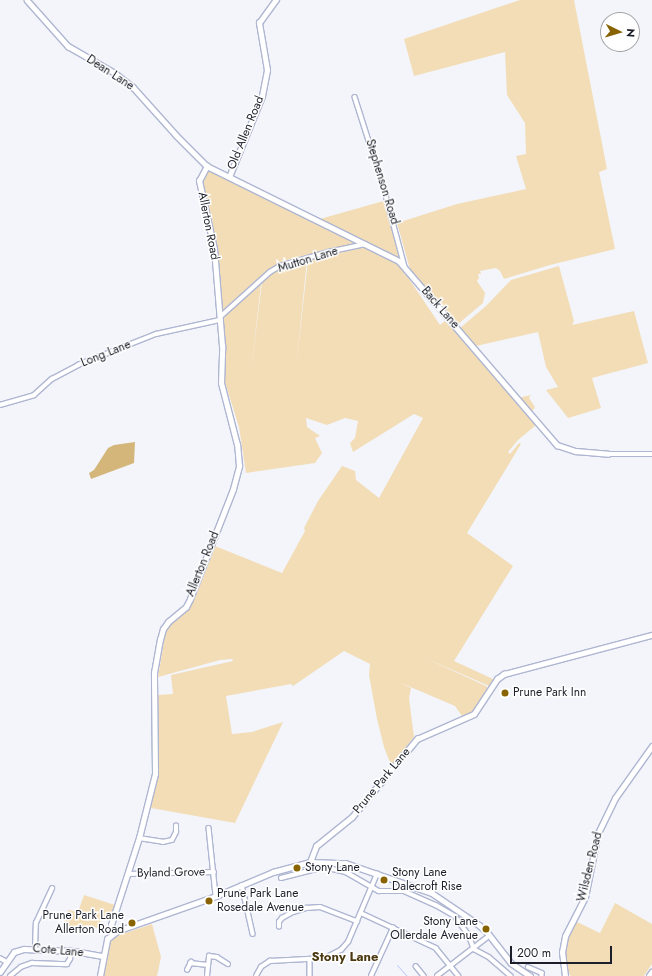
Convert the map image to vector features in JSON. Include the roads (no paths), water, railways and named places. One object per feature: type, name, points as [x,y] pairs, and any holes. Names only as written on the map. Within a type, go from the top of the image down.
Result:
[{"type":"main road","name":"Wilsden Road","points":[[565,976],[562,952],[565,936],[585,898],[591,861],[600,828],[615,798],[652,746]]},
{"type":"street","name":"Dean Lane","points":[[27,0],[68,46],[115,73],[133,86],[207,166]]},
{"type":"street","name":"Old Allen Road","points":[[229,177],[262,96],[267,70],[259,23],[276,0]]},
{"type":"street","name":"Stephenson Road","points":[[355,97],[384,188],[405,267]]},
{"type":"street","name":"Back Lane","points":[[207,166],[399,261],[557,445],[576,451],[608,454],[652,454]]},
{"type":"street","name":"Allerton Road","points":[[100,976],[107,940],[112,934],[111,925],[139,838],[155,774],[154,673],[160,640],[163,629],[168,622],[186,606],[190,599],[233,489],[239,466],[237,445],[221,383],[220,318],[214,248],[199,181],[207,166]]},
{"type":"street","name":"Mutton Lane","points":[[220,318],[270,272],[280,266],[328,252],[365,244]]},
{"type":"street","name":"Long Lane","points":[[0,405],[34,395],[52,379],[78,365],[156,334],[220,318]]},
{"type":"street","name":"Prune Park Lane","points":[[310,862],[316,846],[352,817],[417,739],[474,714],[494,683],[504,674],[652,635]]},
{"type":"street","points":[[139,838],[163,842],[172,840],[176,832],[176,826]]},
{"type":"street","points":[[209,828],[216,896]]},
{"type":"street","points":[[112,934],[216,896],[273,872],[310,862],[345,863],[432,893],[459,910],[489,936],[510,963],[530,976]]},
{"type":"street","points":[[281,878],[324,867],[346,872],[372,888],[380,891],[404,891],[436,905],[455,916],[469,935],[474,949],[490,957],[511,976]]},
{"type":"street","name":"Byland Grove","points":[[128,874],[214,872]]},
{"type":"street","points":[[256,976],[261,967],[270,961],[325,958],[337,953],[345,946],[362,913],[377,874]]},
{"type":"street","points":[[242,885],[253,934]]},
{"type":"street","points":[[35,948],[36,923],[52,888]]},
{"type":"street","points":[[274,918],[279,924],[293,912],[300,909],[320,907],[357,921]]},
{"type":"street","points":[[362,913],[436,948],[459,976]]},
{"type":"street","points":[[371,976],[393,928]]},
{"type":"street","points":[[438,976],[489,936]]},
{"type":"street","name":"Cote Lane","points":[[0,972],[14,952],[35,948],[71,951],[103,956]]},
{"type":"street","points":[[10,976],[21,967],[32,963],[67,964],[70,959],[71,951]]},
{"type":"street","points":[[207,976],[209,956],[217,958],[228,964]]},
{"type":"street","points":[[0,958],[7,962]]},
{"type":"street","points":[[310,958],[310,976]]},
{"type":"street","points":[[187,970],[191,962],[208,965]]},
{"type":"street","points":[[416,966],[424,976]]},
{"type":"street","points":[[528,967],[542,972],[542,976]]},
{"type":"street","points":[[649,976],[652,972]]},
{"type":"waterway","points":[[397,965],[407,976]]},
{"type":"place","name":"Prune Park Inn","points":[[505,693]]},
{"type":"place","name":"Stony Lane","points":[[297,868]]},
{"type":"place","name":"Stony Lane Dalecroft Rise","points":[[384,880]]},
{"type":"place","name":"Prune Park Lane Rosedale Avenue","points":[[209,901]]},
{"type":"place","name":"Prune Park Lane Allerton Road","points":[[132,923]]},
{"type":"place","name":"Stony Lane Ollerdale Avenue","points":[[486,929]]},
{"type":"district","name":"Stony Lane","points":[[345,957]]}]
